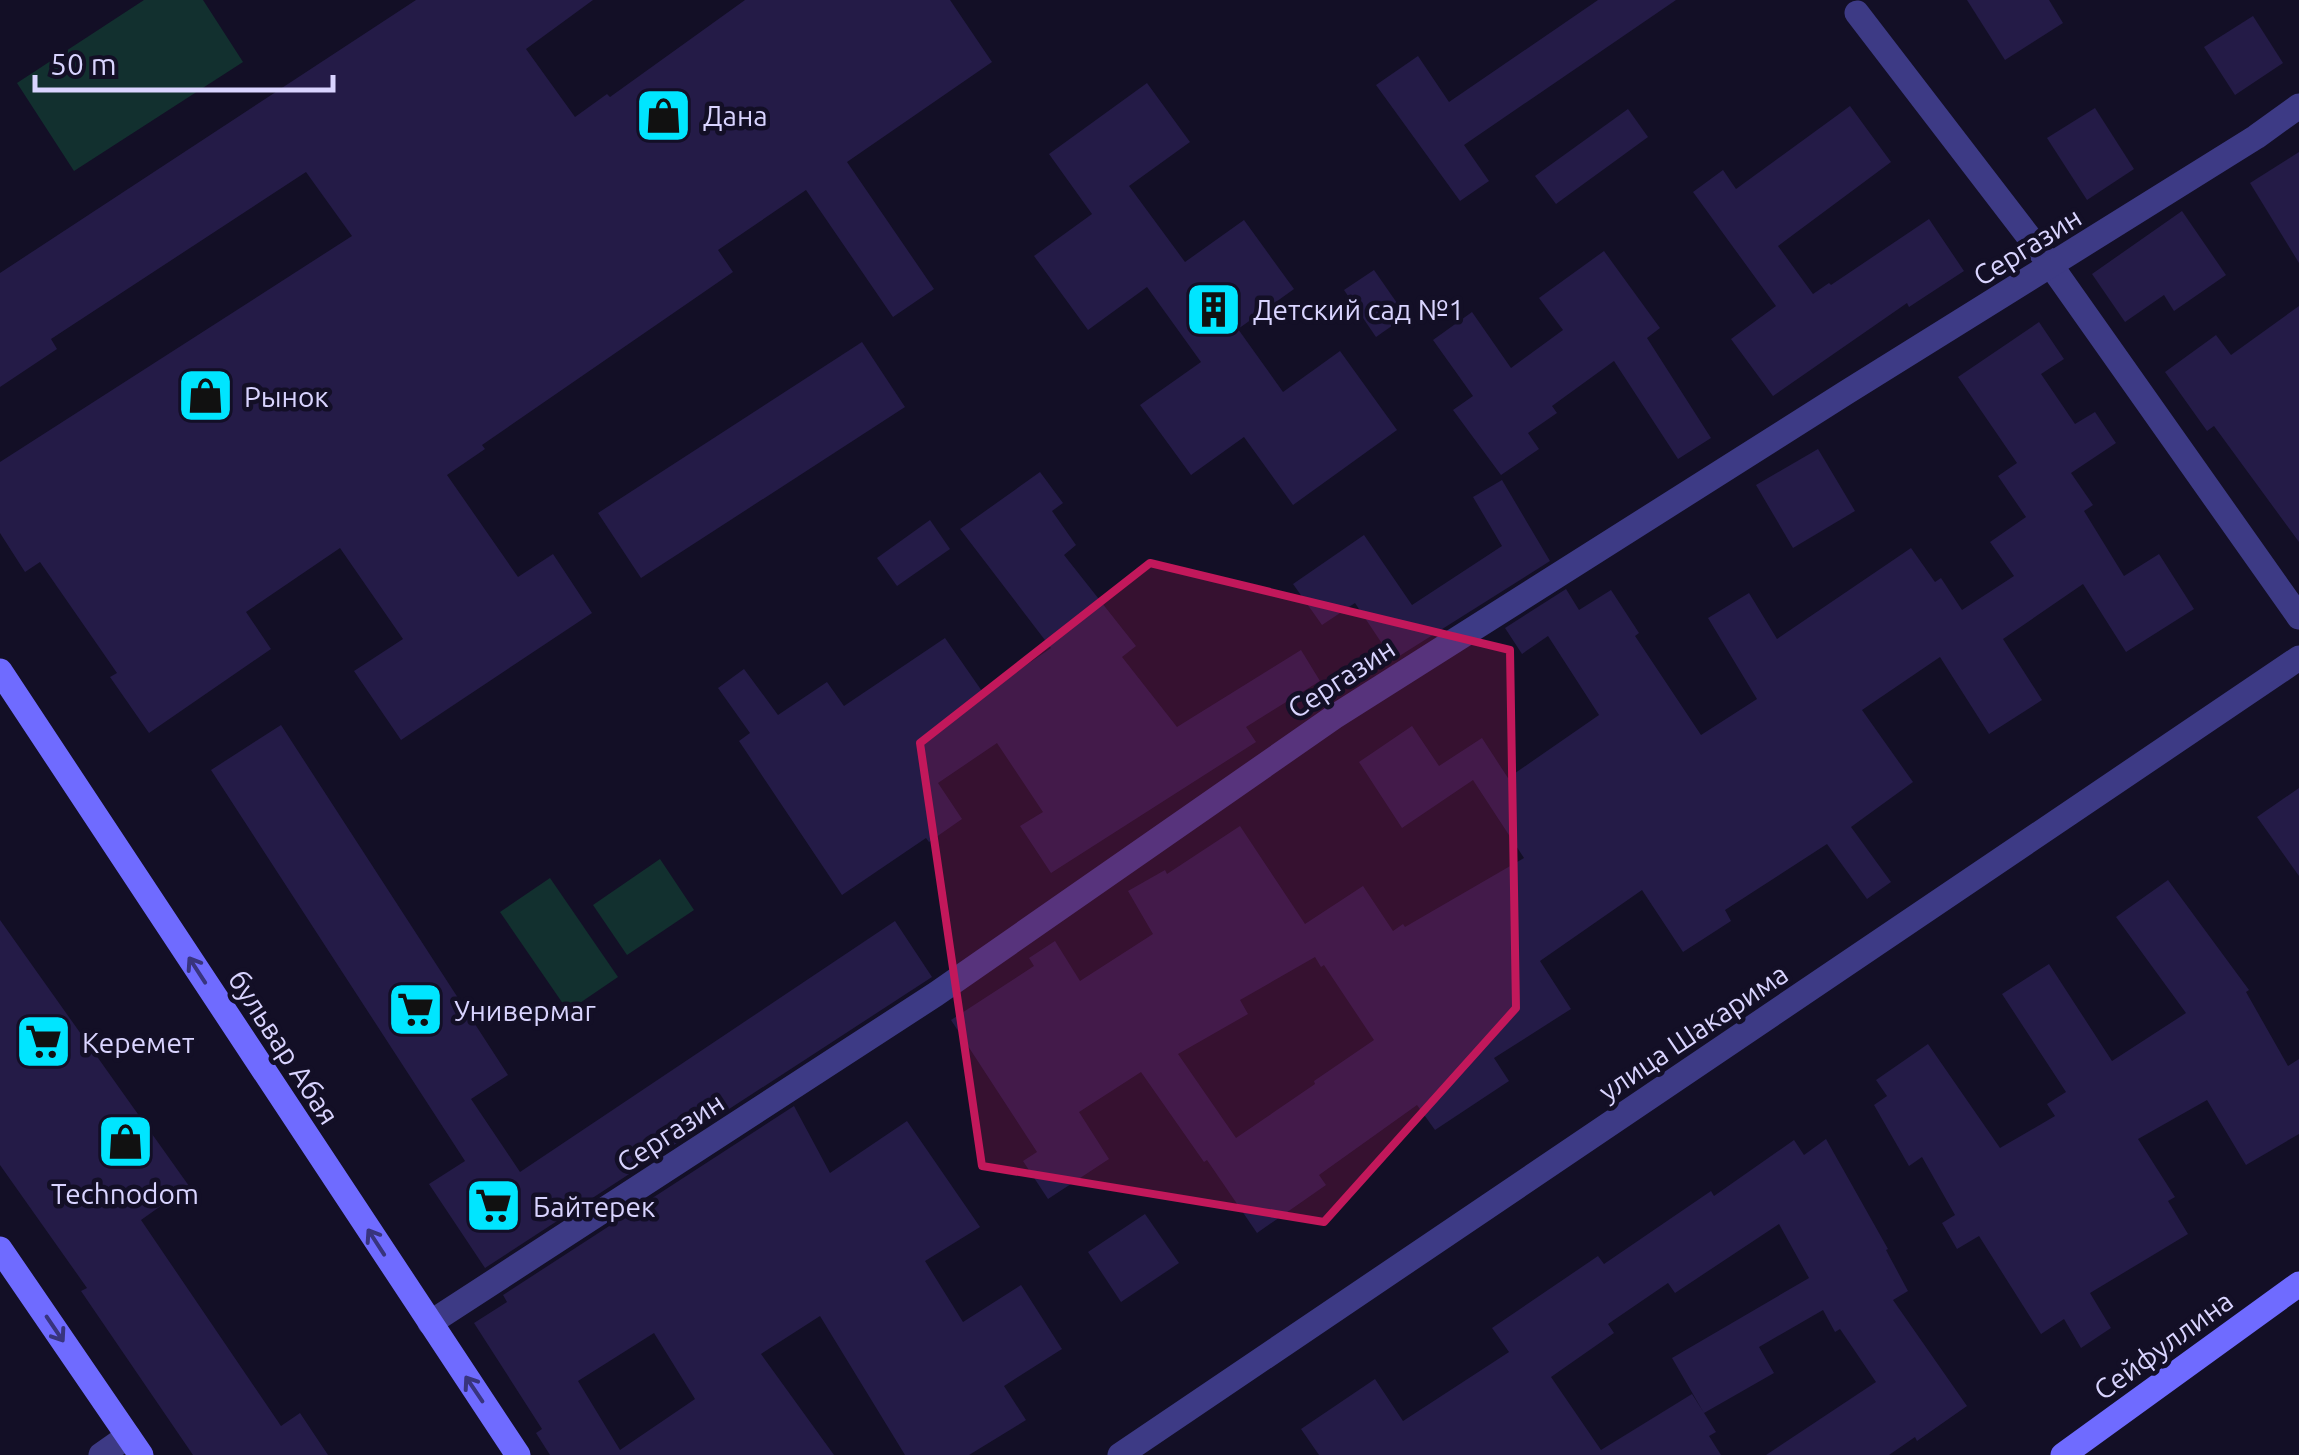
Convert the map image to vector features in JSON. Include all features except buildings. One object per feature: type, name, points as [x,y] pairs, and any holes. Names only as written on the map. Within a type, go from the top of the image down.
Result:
[{"type":"main road","name":"бульвар Абая","points":[[0,672],[518,1455]]},
{"type":"main road","points":[[0,1249],[134,1446]]},
{"type":"main road","name":"Сейфуллина","points":[[2062,1455],[2299,1284]]},
{"type":"street","points":[[1857,13],[2052,266],[2299,617]]},
{"type":"street","name":"Сергазин","points":[[430,1323],[936,994],[1334,717],[2256,137],[2299,106]]},
{"type":"street","name":"улица Шакарима","points":[[1120,1455],[2299,658]]},
{"type":"street","points":[[101,1455],[134,1446]]},
{"type":"highlighted area","points":[[1150,563],[1510,650],[1516,1008],[1324,1222],[982,1166],[920,743]]},
{"type":"green space","points":[[144,0],[203,0],[243,62],[74,171],[17,83]]},
{"type":"green space","points":[[660,859],[694,910],[627,955],[593,905]]},
{"type":"green space","points":[[550,878],[618,977],[568,1011],[500,912]]},
{"type":"place","name":"Дана","points":[[664,115]]},
{"type":"place","name":"Детский сад №1","points":[[1214,309]]},
{"type":"place","name":"Рынок","points":[[205,396]]},
{"type":"place","name":"Универмаг","points":[[415,1010]]},
{"type":"place","name":"Керемет","points":[[43,1042]]},
{"type":"place","name":"Technodom","points":[[125,1142]]},
{"type":"place","name":"Байтерек","points":[[494,1206]]}]
